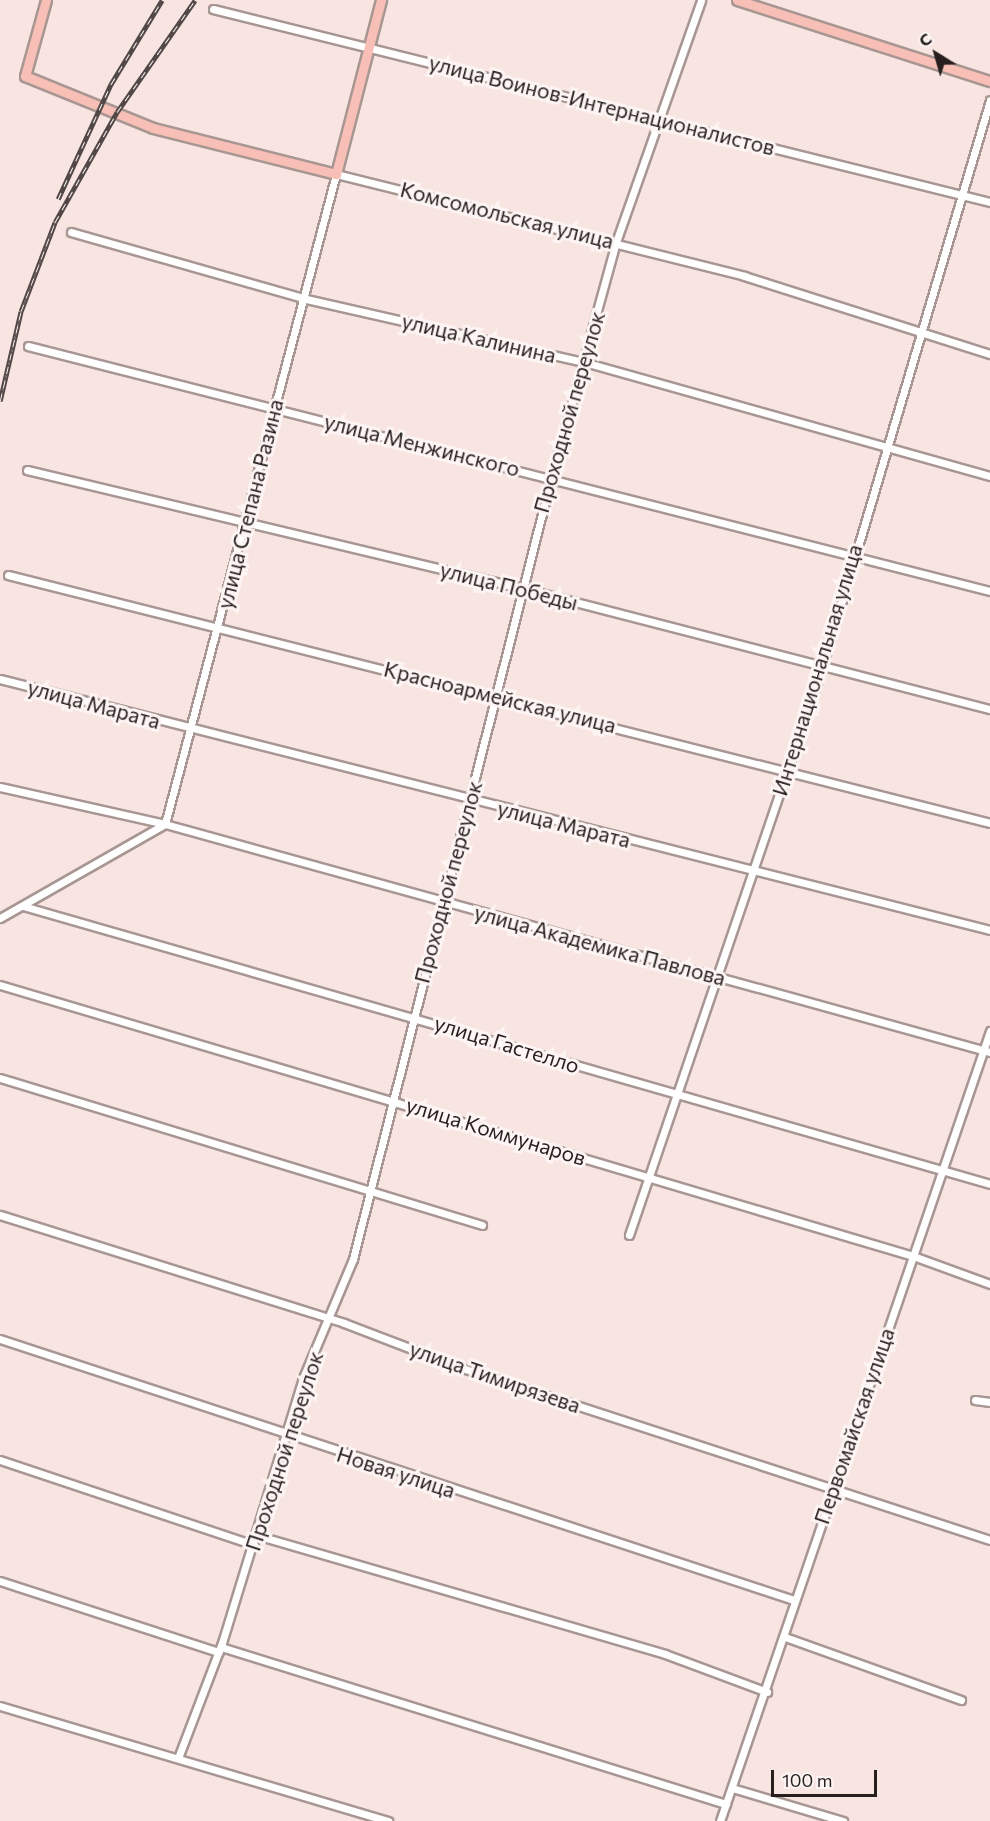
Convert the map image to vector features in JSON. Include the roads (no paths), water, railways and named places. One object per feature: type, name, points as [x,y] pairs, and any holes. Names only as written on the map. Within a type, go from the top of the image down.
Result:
[{"type":"main road","name":"Комсомольская улица","points":[[46,0],[25,75],[153,128],[336,174]]},
{"type":"main road","name":"улица Степана Разина","points":[[336,174],[381,0]]},
{"type":"main road","points":[[737,0],[990,81]]},
{"type":"street","name":"Проходной переулок","points":[[178,1758],[220,1649],[254,1545],[303,1378],[353,1258],[390,1099],[470,800],[521,588],[616,242],[701,0]]},
{"type":"street","name":"улица Воинов-Интернационалистов","points":[[213,9],[369,46],[658,122],[990,202]]},
{"type":"street","name":"Интернациональная улица","points":[[629,1235],[714,976],[756,874],[785,769],[823,665],[853,554],[990,100]]},
{"type":"street","name":"Комсомольская улица","points":[[336,174],[616,242],[990,354]]},
{"type":"street","name":"улица Степана Разина","points":[[165,824],[193,730],[302,298],[336,174]]},
{"type":"street","name":"улица Калинина","points":[[71,232],[302,298],[584,362],[990,476]]},
{"type":"street","name":"улица Менжинского","points":[[28,346],[853,554],[990,591]]},
{"type":"street","name":"улица Победы","points":[[27,470],[521,588],[990,709]]},
{"type":"street","name":"Красноармейская улица","points":[[8,575],[220,626],[990,823]]},
{"type":"street","name":"улица Марата","points":[[0,679],[756,874],[990,930]]},
{"type":"street","name":"улица Академика Павлова","points":[[0,787],[165,824],[987,1051]]},
{"type":"street","points":[[0,918],[165,824]]},
{"type":"street","name":"улица Гастелло","points":[[23,906],[413,1016],[990,1184]]},
{"type":"street","name":"улица Коммунаров","points":[[0,986],[390,1099],[912,1256],[990,1284]]},
{"type":"street","name":"Первомайская улица","points":[[720,1821],[767,1692],[794,1600],[912,1256],[987,1051],[990,1031]]},
{"type":"street","points":[[0,1078],[482,1226]]},
{"type":"street","name":"улица Тимирязева","points":[[0,1215],[990,1540]]},
{"type":"street","name":"Новая улица","points":[[0,1339],[286,1436],[794,1600]]},
{"type":"street","points":[[975,1400],[990,1402]]},
{"type":"street","points":[[0,1460],[254,1545]]},
{"type":"street","points":[[256,1535],[665,1654],[767,1692]]},
{"type":"street","points":[[0,1581],[726,1804]]},
{"type":"street","points":[[785,1637],[961,1700]]},
{"type":"street","points":[[0,1706],[388,1821]]},
{"type":"street","points":[[732,1788],[843,1821]]},
{"type":"railway","points":[[58,199],[111,84],[162,0]]},
{"type":"railway","points":[[0,401],[21,311],[55,222],[117,112],[195,0]]}]
